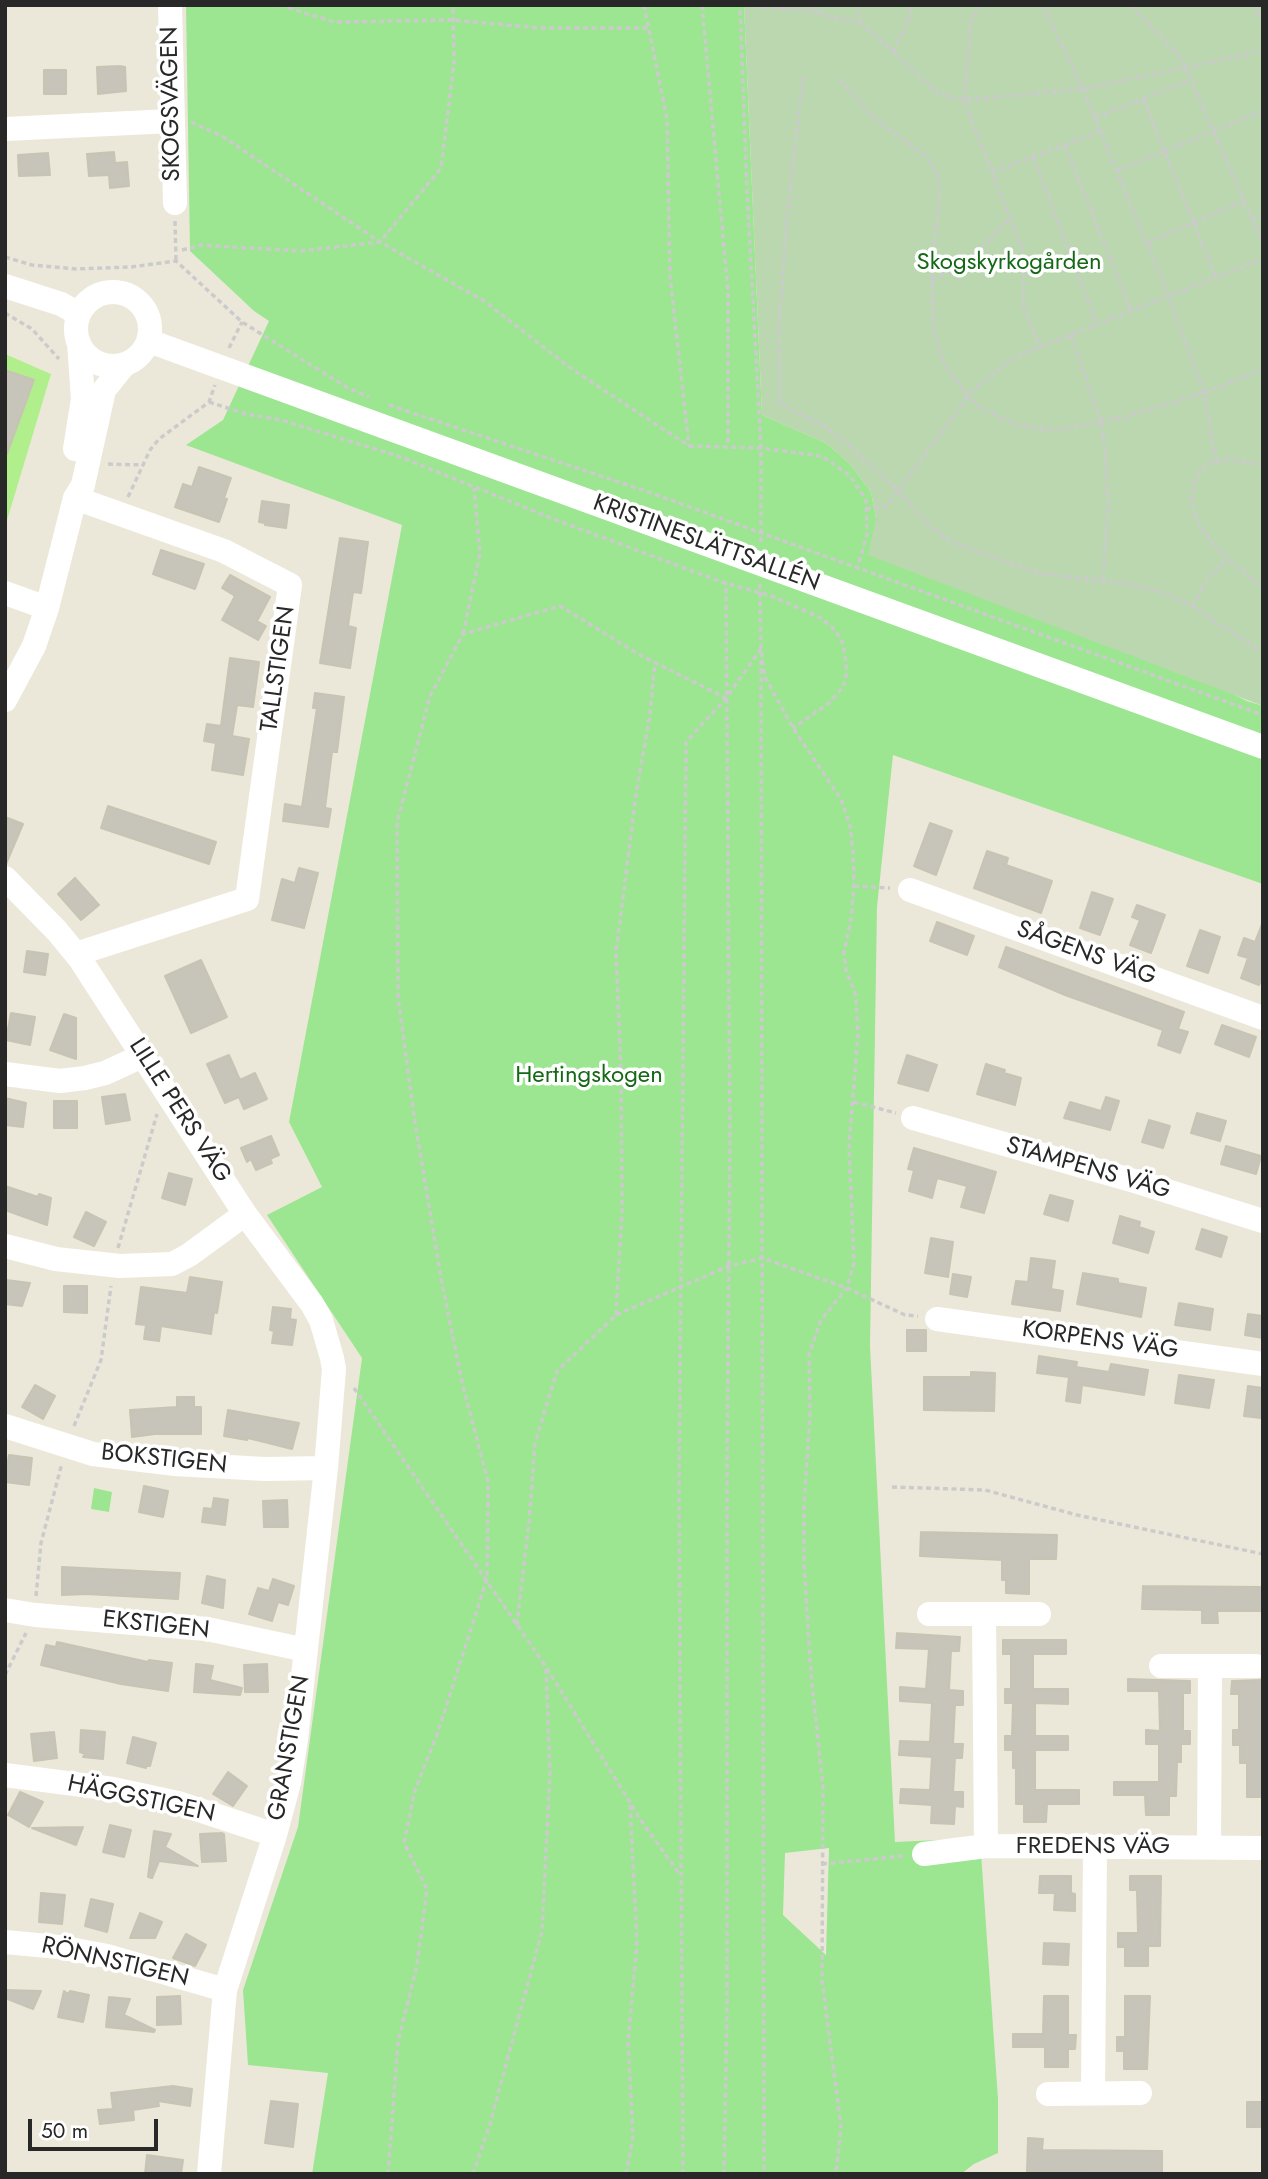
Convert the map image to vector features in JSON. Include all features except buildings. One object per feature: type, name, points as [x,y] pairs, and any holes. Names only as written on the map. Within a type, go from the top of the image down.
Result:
[{"type":"street","name":"SKOGSVÄGEN","points":[[170,5],[174,203]]},
{"type":"street","points":[[5,129],[171,121]]},
{"type":"street","points":[[5,286],[61,304],[79,314]]},
{"type":"street","points":[[75,498],[71,476],[83,398],[76,324],[79,314],[84,306],[99,295],[118,292],[135,299],[147,313],[150,323],[149,341],[136,359],[124,365],[97,362],[89,358],[79,343]]},
{"type":"street","name":"KRISTINESLÄTTSALLÉN","points":[[149,341],[1263,747]]},
{"type":"street","points":[[5,700],[34,646],[47,608],[75,498],[83,485],[104,390],[124,365]]},
{"type":"street","name":"TALLSTIGEN","points":[[75,498],[224,551],[290,585],[247,899],[76,954]]},
{"type":"street","points":[[5,593],[47,608]]},
{"type":"street","name":"LILLE PERS VÄG","points":[[5,878],[76,954],[245,1213],[312,1304],[321,1320],[332,1358]]},
{"type":"street","name":"SÅGENS VÄG","points":[[909,890],[1263,1018]]},
{"type":"street","points":[[5,1074],[60,1081],[85,1078],[105,1073],[142,1055]]},
{"type":"street","name":"STAMPENS VÄG","points":[[913,1118],[1263,1221]]},
{"type":"street","points":[[5,1246],[57,1259],[113,1265],[172,1264],[189,1255],[245,1213]]},
{"type":"street","name":"KORPENS VÄG","points":[[937,1319],[1263,1364]]},
{"type":"street","name":"GRANSTIGEN","points":[[209,2174],[225,1990],[275,1835],[290,1772],[326,1468],[334,1369],[332,1358]]},
{"type":"street","name":"BOKSTIGEN","points":[[5,1426],[93,1454],[175,1464],[265,1469],[326,1468]]},
{"type":"street","name":"EKSTIGEN","points":[[5,1611],[207,1629],[306,1650]]},
{"type":"street","points":[[929,1614],[1039,1614]]},
{"type":"street","points":[[984,1614],[986,1846]]},
{"type":"street","points":[[1161,1665],[1256,1666]]},
{"type":"street","points":[[1209,1847],[1210,1666]]},
{"type":"street","name":"HÄGGSTIGEN","points":[[5,1775],[113,1789],[203,1810],[275,1835]]},
{"type":"street","name":"FREDENS VÄG","points":[[924,1854],[986,1846],[1263,1848]]},
{"type":"street","points":[[1093,2093],[1095,1848]]},
{"type":"street","name":"RÖNNSTIGEN","points":[[5,1942],[59,1947],[107,1956],[225,1990]]},
{"type":"street","points":[[1048,2094],[1140,2093]]},
{"type":"path","points":[[280,5],[334,22],[453,20],[539,28],[649,28]]},
{"type":"path","points":[[182,250],[201,245],[300,251],[380,242],[441,168],[454,63],[453,5]]},
{"type":"path","points":[[644,5],[667,119],[670,276],[689,446]]},
{"type":"path","points":[[702,5],[729,292],[728,446]]},
{"type":"path","points":[[761,508],[761,448],[740,5],[819,12],[861,23],[939,94],[964,100],[1083,89],[1263,51]]},
{"type":"path","points":[[812,5],[819,12]]},
{"type":"path","points":[[856,5],[861,23]]},
{"type":"path","points":[[893,52],[909,18],[911,5]]},
{"type":"path","points":[[980,5],[971,22],[964,100],[1024,254],[1023,305],[1040,347]]},
{"type":"path","points":[[1042,5],[1083,89],[1170,297],[1204,393],[1216,461]]},
{"type":"path","points":[[1131,5],[1182,60],[1263,244]]},
{"type":"path","points":[[1253,5],[1263,23]]},
{"type":"path","points":[[803,77],[787,218],[779,328],[780,404],[826,427],[900,492],[927,524],[952,542],[1037,573],[1103,580],[1152,589],[1192,606],[1263,653]]},
{"type":"path","points":[[839,79],[874,118],[925,155],[937,173],[940,194],[934,230],[932,280],[932,318],[937,344],[948,370],[968,397],[995,416],[1028,428],[1063,429],[1101,422],[1204,393],[1263,369]]},
{"type":"path","points":[[1095,118],[1191,80]]},
{"type":"path","points":[[1143,99],[1216,277]]},
{"type":"path","points":[[1117,171],[1263,111]]},
{"type":"path","points":[[171,121],[186,120],[222,136],[380,242],[484,301],[573,370],[689,446],[761,448],[822,456],[850,475],[866,500],[867,535],[857,569]]},
{"type":"path","points":[[992,173],[1101,131]]},
{"type":"path","points":[[1065,145],[1132,312]]},
{"type":"path","points":[[1033,157],[1097,325]]},
{"type":"path","points":[[1147,243],[1244,201]]},
{"type":"path","points":[[174,203],[176,261],[242,322],[348,388],[373,399]]},
{"type":"path","points":[[1252,219],[1263,215]]},
{"type":"path","points":[[932,280],[967,263],[1010,218]]},
{"type":"path","points":[[5,257],[32,265],[65,269],[131,267],[176,261]]},
{"type":"path","points":[[866,509],[887,506],[968,397],[979,384],[1008,362],[1263,259]]},
{"type":"path","points":[[227,355],[242,322]]},
{"type":"path","points":[[1071,335],[1101,422],[1106,456],[1108,511],[1103,580]]},
{"type":"path","points":[[121,514],[147,458],[159,439],[209,402],[216,383]]},
{"type":"path","points":[[209,402],[246,414],[281,420],[398,456],[556,520],[726,583],[774,597],[821,618],[836,631],[843,644],[847,673],[843,687],[829,703],[793,729]]},
{"type":"path","points":[[384,403],[643,490],[1263,715]]},
{"type":"path","points":[[1263,465],[1237,460],[1208,464],[1197,474],[1191,499],[1199,526],[1227,558],[1263,588]]},
{"type":"path","points":[[388,2174],[398,2042],[417,1965],[426,1889],[404,1843],[415,1790],[438,1732],[487,1579],[488,1482],[462,1382],[441,1278],[414,1116],[398,997],[397,823],[430,696],[463,634],[480,553],[474,486]]},
{"type":"path","points":[[1192,606],[1210,576],[1227,558]]},
{"type":"path","points":[[724,2174],[730,1144],[726,583]]},
{"type":"path","points":[[463,634],[560,606],[655,662],[726,698]]},
{"type":"path","points":[[760,622],[764,2174]]},
{"type":"path","points":[[683,2174],[679,1502],[686,742],[726,698],[761,649]]},
{"type":"path","points":[[761,649],[765,677],[793,729],[841,799],[850,826],[853,850],[852,919],[844,953],[846,970],[856,996],[858,1035],[849,1145],[854,1263],[847,1288],[821,1320],[809,1354],[810,1415],[804,1505],[804,1564],[811,1674],[823,1787],[822,1980],[841,2126],[836,2174]]},
{"type":"path","points":[[616,1315],[622,1199],[621,1070],[616,952],[655,662]]},
{"type":"path","points":[[854,886],[909,890]]},
{"type":"path","points":[[5,1675],[35,1615],[41,1543],[66,1445],[101,1360],[113,1265],[164,1091]]},
{"type":"path","points":[[854,1102],[913,1118]]},
{"type":"path","points":[[517,1625],[535,1443],[557,1371],[616,1315],[729,1266],[762,1258],[847,1288],[905,1315],[937,1319]]},
{"type":"path","points":[[332,1358],[487,1579],[546,1667],[629,1801],[681,1877]]},
{"type":"path","points":[[892,1488],[985,1490],[1077,1515],[1263,1554]]},
{"type":"path","points":[[472,2174],[490,2124],[542,1931],[550,1773],[546,1667]]},
{"type":"path","points":[[626,2174],[633,2137],[628,2041],[637,1943],[629,1801]]},
{"type":"path","points":[[822,1864],[924,1854]]},
{"type":"green space","name":"Hertingskogen","points":[[186,5],[744,5],[762,415],[826,443],[850,464],[871,492],[876,518],[1247,701],[1263,706],[1263,884],[893,755],[877,907],[870,1346],[895,1842],[980,1838],[998,2099],[998,2153],[974,2164],[961,2174],[312,2174],[328,2073],[248,2065],[243,1990],[298,1827],[362,1358],[267,1215],[322,1187],[289,1122],[402,525],[186,445],[223,420],[269,321],[254,311],[190,251]],"holes":[[[829,1848],[826,1955],[783,1915],[785,1853]]]},
{"type":"green space","name":"Skogskyrkogården","points":[[744,5],[1263,5],[1263,706],[868,555],[876,518],[871,492],[850,464],[826,443],[762,415]]},
{"type":"green space","points":[[5,354],[51,374],[5,527]]},
{"type":"green space","points":[[94,1488],[112,1492],[109,1512],[91,1509]]}]
